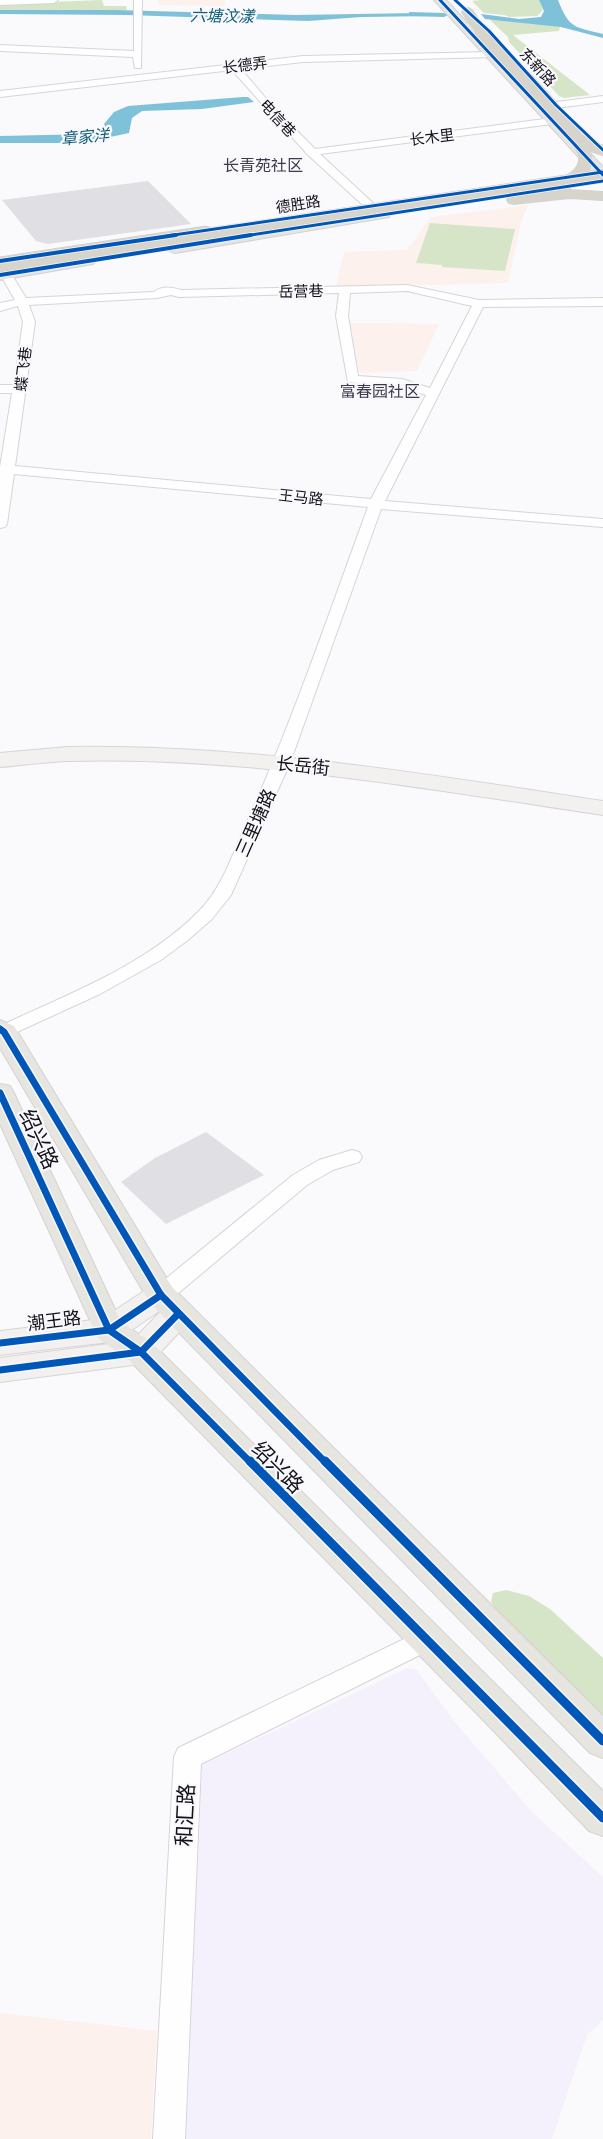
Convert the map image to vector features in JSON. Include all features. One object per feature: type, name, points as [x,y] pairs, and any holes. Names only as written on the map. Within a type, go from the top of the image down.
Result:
[{"type":"highway","points":[[468,12],[481,32],[577,137],[586,144],[603,151]]},
{"type":"highway","points":[[514,200],[558,187],[572,181],[581,172],[586,163],[585,152],[577,137]]},
{"type":"highway","points":[[1,267],[296,229],[603,177]]},
{"type":"highway","points":[[1,267],[603,177]]},
{"type":"highway","points":[[296,229],[327,227],[569,194],[603,196]]},
{"type":"main road","name":"东新路","points":[[440,0],[603,177]]},
{"type":"main road","name":"东新路","points":[[454,0],[489,31],[556,105],[603,151]]},
{"type":"main road","name":"德胜路","points":[[1,267],[370,206],[603,177]]},
{"type":"main road","name":"绍兴路","points":[[2,1030],[170,1304],[603,1741]]},
{"type":"main road","name":"绍兴路","points":[[0,1093],[109,1330],[141,1352],[603,1818]]},
{"type":"street","points":[[0,2],[54,0]]},
{"type":"street","points":[[138,4],[138,78]]},
{"type":"street","points":[[0,48],[138,54]]},
{"type":"street","name":"长德弄","points":[[0,94],[303,59],[492,55]]},
{"type":"street","name":"电信巷","points":[[234,67],[272,112],[311,152],[370,206]]},
{"type":"street","points":[[556,105],[603,99]]},
{"type":"street","name":"长木里","points":[[311,152],[552,121]]},
{"type":"street","name":"蝶飞巷","points":[[0,524],[4,470],[20,388],[29,322],[22,302],[1,267]]},
{"type":"street","name":"岳营巷","points":[[0,307],[22,302],[157,294],[172,291],[179,294],[416,289],[480,304],[603,302]]},
{"type":"street","points":[[344,290],[345,297],[342,316],[352,379],[402,383],[434,393]]},
{"type":"street","name":"三里塘路","points":[[2,1030],[112,980],[170,945],[200,922],[213,908],[225,890],[282,764],[376,504],[480,304]]},
{"type":"street","points":[[0,389],[20,388]]},
{"type":"street","name":"王马路","points":[[4,470],[603,524]]},
{"type":"street","name":"长岳街","points":[[0,760],[75,754],[240,760],[351,771],[603,808]]},
{"type":"street","points":[[0,1370],[141,1352],[170,1304],[300,1180],[326,1166],[352,1157]]},
{"type":"street","name":"潮王路","points":[[0,1343],[109,1330],[170,1304]]},
{"type":"street","name":"和汇路","points":[[169,2139],[188,1757],[427,1639]]},
{"type":"shaded area","points":[[158,0],[224,0],[226,3],[224,6],[159,5]]},
{"type":"shaded area","points":[[528,205],[521,223],[508,283],[336,287],[344,252],[407,250],[431,217]]},
{"type":"shaded area","points":[[350,323],[439,324],[417,371],[354,373]]},
{"type":"shaded area","points":[[407,1668],[417,1670],[454,1721],[533,1813],[603,1877],[603,2020],[587,2035],[552,2139],[186,2139],[202,1765]]},
{"type":"shaded area","points":[[0,2013],[157,2031],[151,2139],[0,2139]]},
{"type":"green space","points":[[102,0],[104,6],[126,6],[127,10],[0,10],[0,4]]},
{"type":"green space","points":[[540,0],[543,10],[537,16],[510,17],[484,13],[472,1]]},
{"type":"green space","points":[[508,18],[560,26],[559,31],[513,35],[590,95],[564,98],[559,96],[509,42],[508,37],[490,20]]},
{"type":"green space","points":[[430,223],[515,229],[505,271],[442,267],[442,265],[416,263]]},
{"type":"green space","points":[[506,1590],[529,1596],[550,1609],[603,1658],[603,1718],[500,1615],[491,1602],[493,1593]]},
{"type":"water","points":[[539,0],[558,0],[570,22],[579,28],[603,34],[603,38],[561,27],[485,19],[481,14],[519,19],[541,17],[544,11]]},
{"type":"water","points":[[0,10],[116,10],[295,15],[434,13],[435,16],[361,17],[308,21],[127,15],[0,14]]},
{"type":"water","name":"章家洋","points":[[248,97],[254,102],[202,109],[142,111],[132,118],[129,133],[82,143],[0,143],[0,136],[92,134],[99,132],[105,127],[104,124],[114,112],[128,106]]},
{"type":"building","points":[[148,181],[191,224],[48,244],[36,241],[2,200]]},
{"type":"building","points":[[206,1132],[264,1175],[166,1224],[121,1182],[155,1158]]},
{"type":"waterway","name":"六塘汶漾","points":[[412,14],[444,15]]},
{"type":"cycle path","points":[[440,0],[603,175]]},
{"type":"cycle path","points":[[455,0],[489,31],[556,105],[603,150]]},
{"type":"cycle path","points":[[0,261],[603,172]]},
{"type":"cycle path","points":[[0,275],[603,181]]},
{"type":"cycle path","points":[[0,1029],[4,1032],[161,1295],[603,1741]]},
{"type":"cycle path","points":[[0,1093],[109,1330],[141,1352],[603,1818]]},
{"type":"cycle path","points":[[0,1343],[109,1330],[161,1295]]},
{"type":"cycle path","points":[[0,1370],[141,1352],[178,1314]]},
{"type":"district","name":"长青苑社区","points":[[263,165]]},
{"type":"district","name":"富春园社区","points":[[380,391]]}]
